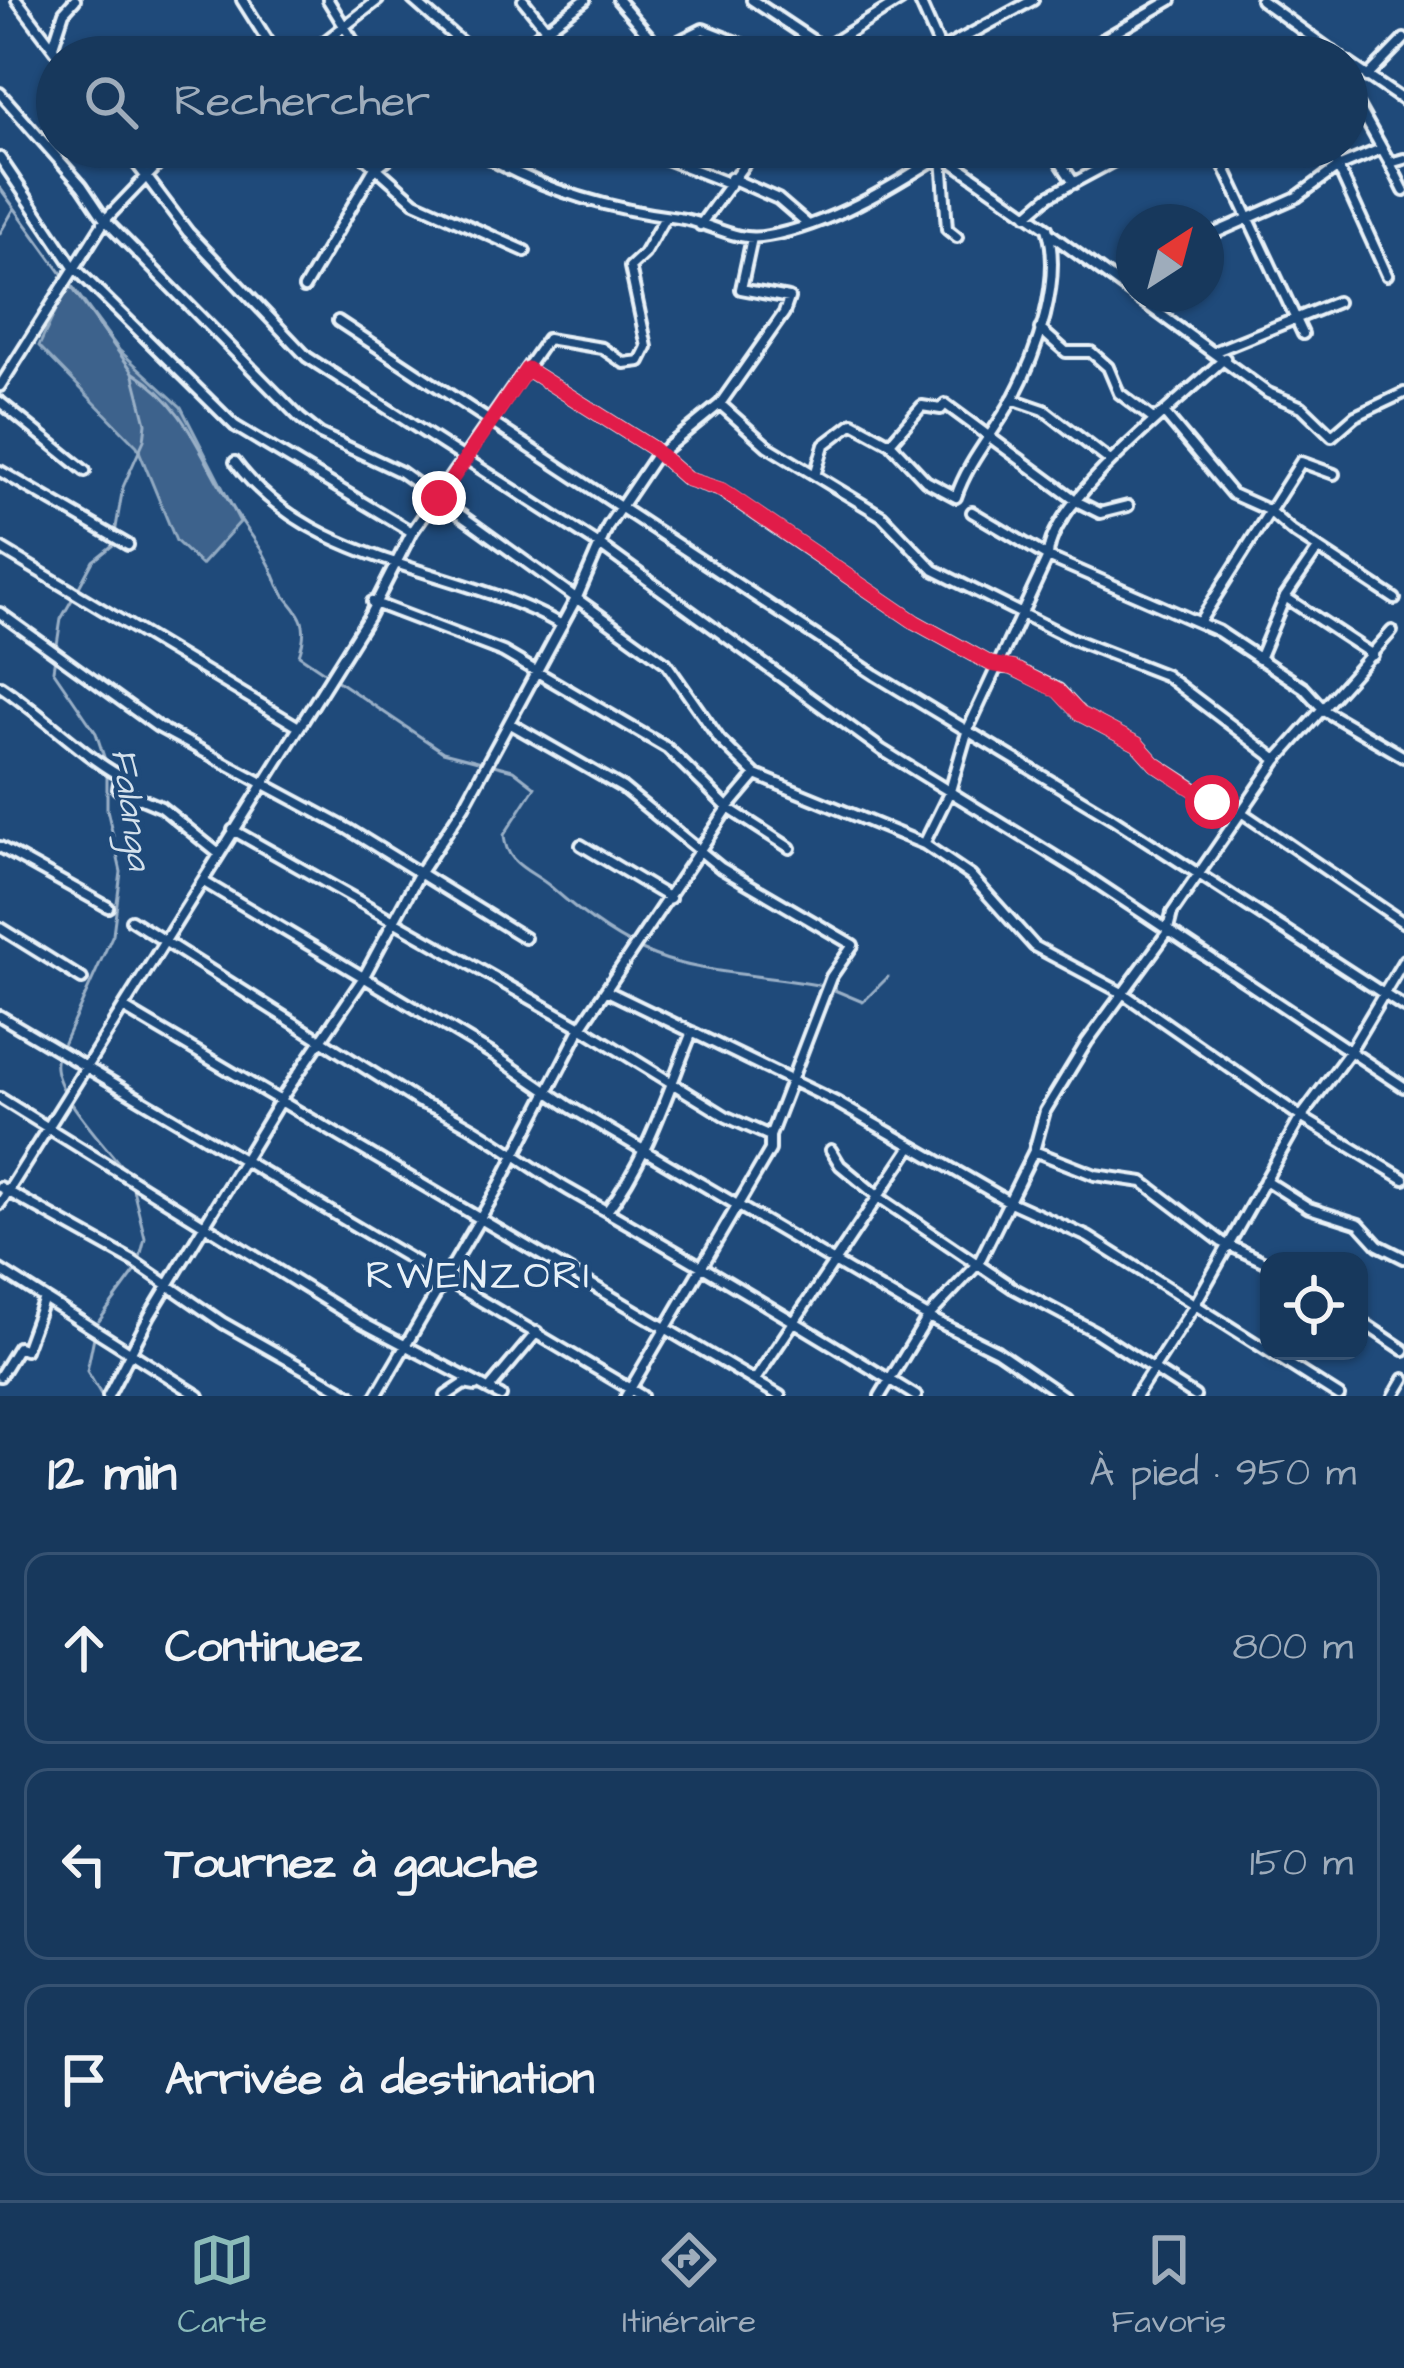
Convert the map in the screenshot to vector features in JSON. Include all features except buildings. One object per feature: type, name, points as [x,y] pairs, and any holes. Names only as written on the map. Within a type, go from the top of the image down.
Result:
[{"type":"street","points":[[17,0],[43,36]]},
{"type":"street","points":[[56,36],[64,12],[75,0]]},
{"type":"street","points":[[242,0],[265,36]]},
{"type":"street","points":[[328,0],[347,36]]},
{"type":"street","points":[[331,36],[378,0]]},
{"type":"street","points":[[413,0],[454,36]]},
{"type":"street","points":[[523,0],[555,36]]},
{"type":"street","points":[[536,36],[585,0]]},
{"type":"street","points":[[618,0],[649,36]]},
{"type":"street","points":[[752,0],[766,3],[809,36]]},
{"type":"street","points":[[844,36],[901,0]]},
{"type":"street","points":[[919,0],[934,36]]},
{"type":"street","points":[[966,36],[1033,0]]},
{"type":"street","points":[[1109,36],[1171,0]]},
{"type":"street","points":[[1261,0],[1310,36]]},
{"type":"street","points":[[689,36],[703,29],[721,36]]},
{"type":"street","points":[[1368,76],[1394,44],[1404,41]]},
{"type":"street","points":[[1368,78],[1404,101]]},
{"type":"street","points":[[0,92],[36,133]]},
{"type":"street","points":[[1368,124],[1404,191]]},
{"type":"street","points":[[1368,154],[1381,148]]},
{"type":"street","points":[[0,158],[71,269],[235,426],[412,532]]},
{"type":"street","points":[[1390,163],[1404,159]]},
{"type":"street","points":[[66,168],[105,220],[300,418],[439,498],[578,595],[674,670],[720,740],[756,775],[924,844],[971,876],[1034,946],[1048,949],[1124,994],[1301,1117],[1404,1179]]},
{"type":"street","points":[[138,168],[307,357],[601,546],[882,750],[1404,1087]]},
{"type":"street","points":[[0,386],[105,220],[153,168]]},
{"type":"street","points":[[506,168],[664,219],[752,238],[862,206],[917,168]]},
{"type":"street","points":[[695,168],[778,200],[807,224]]},
{"type":"street","points":[[700,225],[739,168]]},
{"type":"street","points":[[943,168],[947,230],[957,237]]},
{"type":"street","points":[[961,168],[1116,282]]},
{"type":"street","points":[[1064,168],[1074,183]]},
{"type":"street","points":[[1027,214],[1102,168]]},
{"type":"street","points":[[1223,168],[1303,334]]},
{"type":"street","points":[[1224,228],[1297,197],[1337,168]]},
{"type":"street","points":[[1338,168],[1387,275]]},
{"type":"street","points":[[304,287],[333,230],[374,169],[453,224],[525,251]]},
{"type":"street","points":[[0,1204],[4,1189],[75,1090],[204,882],[412,532],[527,369],[550,339],[602,348],[637,365],[647,347],[630,267],[644,254],[664,219]]},
{"type":"street","points":[[816,472],[824,446],[853,423],[890,442],[926,482],[956,496],[1012,399],[1039,328],[1052,244],[1048,232]]},
{"type":"street","points":[[108,1396],[129,1351],[281,1099],[397,921],[655,453],[720,404],[789,298],[741,290],[752,238]]},
{"type":"street","points":[[1216,352],[1337,302]]},
{"type":"street","points":[[1159,312],[1268,393],[1302,407],[1332,436],[1355,416],[1404,392]]},
{"type":"street","points":[[338,321],[620,510],[1404,1006]]},
{"type":"street","points":[[1039,328],[1066,352],[1091,352],[1108,367],[1119,392],[1154,419],[1166,415]]},
{"type":"street","points":[[924,844],[950,791],[968,729],[1048,557],[1054,534],[1110,461],[1225,358]]},
{"type":"street","points":[[527,369],[687,479],[722,490],[915,622],[1058,691],[1080,714],[1137,744],[1155,764],[1404,923]]},
{"type":"street","points":[[1012,399],[1044,410],[1110,461]]},
{"type":"street","points":[[0,402],[85,471]]},
{"type":"street","points":[[720,404],[767,446],[882,516],[934,570],[1019,614],[1165,675],[1277,760]]},
{"type":"street","points":[[890,442],[922,406],[941,410],[945,404],[1078,502],[1100,513],[1128,506]]},
{"type":"street","points":[[1166,415],[1232,494],[1268,510],[1395,599]]},
{"type":"street","points":[[235,462],[319,532],[394,567],[462,583],[562,625]]},
{"type":"street","points":[[1200,621],[1301,462],[1334,474]]},
{"type":"street","points":[[0,471],[119,541]]},
{"type":"street","points":[[972,512],[1048,557],[1200,621],[1304,688],[1325,711],[1404,757]]},
{"type":"street","points":[[0,548],[297,725]]},
{"type":"street","points":[[1259,659],[1286,597],[1318,548]]},
{"type":"street","points":[[1286,597],[1373,655]]},
{"type":"street","points":[[372,602],[485,644],[668,748],[728,808],[790,848]]},
{"type":"street","points":[[0,613],[158,727],[525,938]]},
{"type":"street","points":[[880,1396],[928,1317],[978,1264],[1034,1150],[1046,1111],[1167,933],[1172,913],[1198,874],[1277,760],[1392,631]]},
{"type":"street","points":[[0,686],[57,724],[86,758],[120,776],[118,789],[161,807],[219,854]]},
{"type":"street","points":[[509,723],[623,788],[699,852],[853,945],[828,986],[770,1136],[770,1150],[628,1392]]},
{"type":"street","points":[[376,1396],[581,1028],[728,808],[756,775]]},
{"type":"street","points":[[233,830],[581,1028],[671,1085],[770,1136]]},
{"type":"street","points":[[580,845],[670,898]]},
{"type":"street","points":[[0,848],[109,907]]},
{"type":"street","points":[[204,882],[362,980],[494,1054],[548,1093],[928,1317],[997,1351],[1063,1396]]},
{"type":"street","points":[[131,920],[321,1040],[703,1264],[916,1396]]},
{"type":"street","points":[[0,928],[82,979]]},
{"type":"street","points":[[1136,1396],[1194,1306],[1301,1117],[1348,1054],[1404,959]]},
{"type":"street","points":[[607,991],[794,1082],[1008,1201],[1088,1237],[1340,1396]]},
{"type":"street","points":[[125,1009],[781,1396]]},
{"type":"street","points":[[0,1016],[440,1280],[537,1332],[628,1392],[642,1396]]},
{"type":"street","points":[[608,1211],[647,1150],[692,1032]]},
{"type":"street","points":[[0,1098],[403,1345],[497,1393]]},
{"type":"street","points":[[755,1380],[912,1146]]},
{"type":"street","points":[[831,1150],[840,1166],[880,1198],[978,1264],[1195,1396]]},
{"type":"street","points":[[1034,1150],[1095,1175],[1143,1182],[1226,1244],[1260,1260]]},
{"type":"street","points":[[1265,1180],[1309,1208],[1359,1224],[1378,1245],[1404,1258]]},
{"type":"street","points":[[4,1189],[137,1263],[352,1396]]},
{"type":"street","points":[[0,1270],[93,1324],[200,1396]]},
{"type":"street","points":[[0,1376],[18,1347],[26,1350],[44,1298]]},
{"type":"street","points":[[1368,1326],[1404,1350]]},
{"type":"street","points":[[497,1393],[537,1332]]},
{"type":"street","points":[[1394,1396],[1404,1378]]},
{"type":"street","points":[[446,1396],[464,1384],[497,1393]]},
{"type":"shaded area","points":[[69,282],[119,350],[181,407],[240,522],[201,565],[176,541],[137,446],[39,346]]},
{"type":"waterway","name":"Falanga","points":[[0,188],[133,372],[146,423],[144,440],[123,487],[113,545],[93,561],[78,589]]},
{"type":"waterway","points":[[0,233],[14,209]]},
{"type":"waterway","points":[[134,373],[180,417],[262,551],[301,619],[299,655],[443,752],[513,770],[535,787],[504,835],[509,853],[521,866],[620,939],[650,953],[709,970],[823,986]]},
{"type":"waterway","name":"Falanga","points":[[62,1047],[113,934],[121,872],[107,809],[107,766],[96,733],[53,670],[61,619],[73,598]]},
{"type":"waterway","points":[[832,989],[863,1002],[888,977]]},
{"type":"waterway","name":"Falanga","points":[[58,1055],[56,1067],[68,1098],[125,1171]]},
{"type":"waterway","name":"Falanga","points":[[99,1321],[137,1269],[145,1238],[132,1185]]},
{"type":"waterway","name":"Falanga","points":[[95,1332],[87,1371],[102,1396]]},
{"type":"district","name":"RWENZORI","points":[[479,1277]]},
{"type":"route","points":[[439,498],[527,369],[652,448],[687,479],[703,488],[722,490],[915,622],[991,664],[1013,668],[1058,691],[1080,714],[1137,744],[1155,764],[1212,802]]}]
